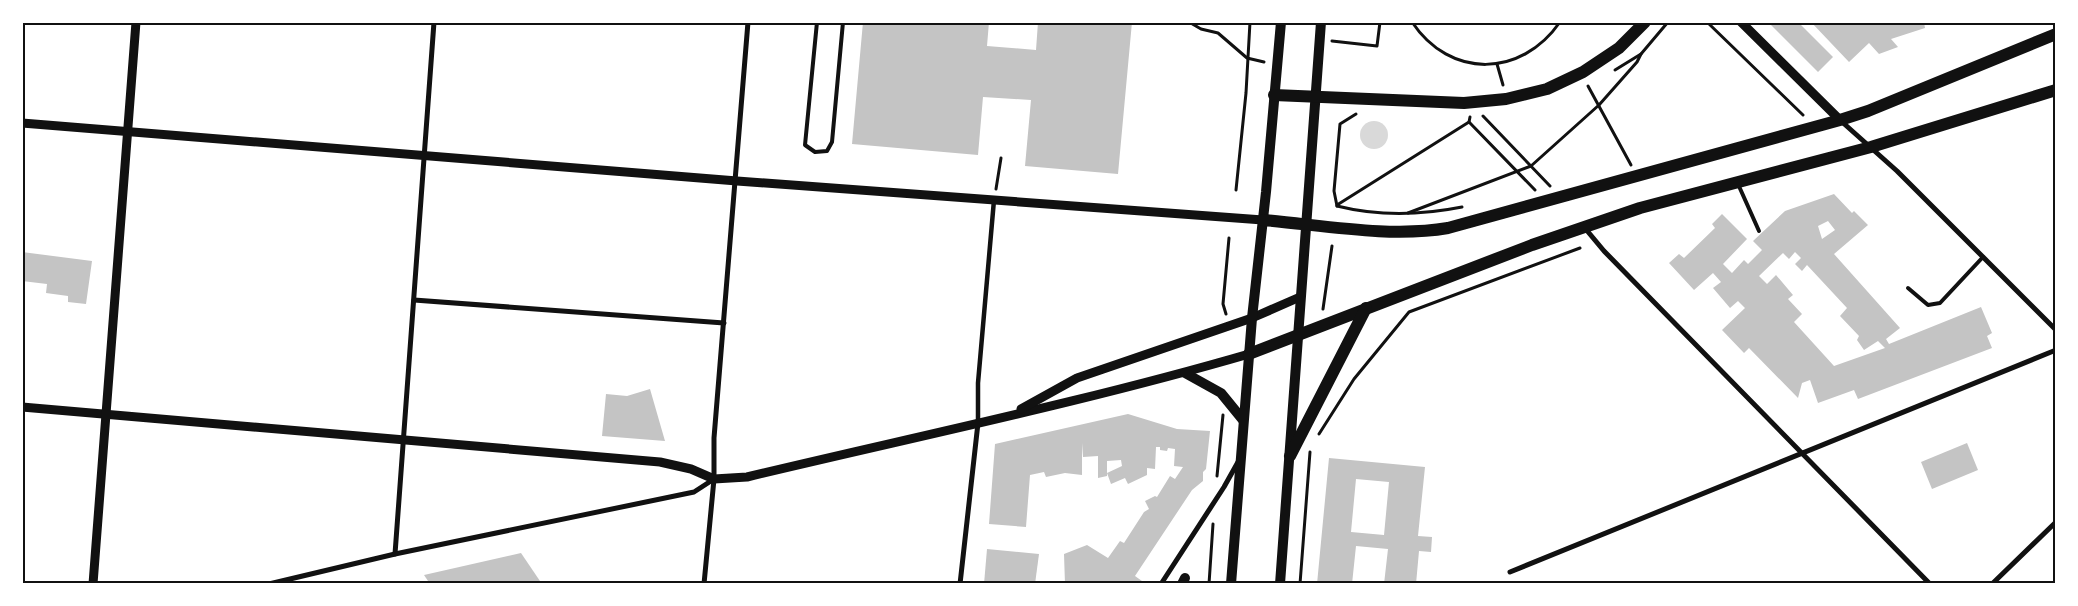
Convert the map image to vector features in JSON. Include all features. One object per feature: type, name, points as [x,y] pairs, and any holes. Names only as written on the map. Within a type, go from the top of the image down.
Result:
[{"type":"main road","points":[[1231,584],[1252,318],[1281,22]]},
{"type":"main road","points":[[1280,584],[1321,22]]},
{"type":"main road","points":[[1274,95],[1464,103],[1506,99],[1547,89],[1583,72],[1619,48],[1645,22]]},
{"type":"main road","points":[[1263,220],[1395,232],[1425,232],[1448,228],[1816,128],[1868,111],[2056,34]]},
{"type":"main road","points":[[1249,354],[1297,334],[1584,226],[1640,208],[1870,147],[2056,90]]},
{"type":"main road","points":[[1290,456],[1366,308]]},
{"type":"main road","points":[[1185,373],[1222,393],[1243,420]]},
{"type":"street","points":[[92,584],[136,22]]},
{"type":"street","points":[[395,554],[426,156],[434,22]]},
{"type":"street","points":[[704,584],[714,479],[714,438],[737,181],[748,22]]},
{"type":"street","points":[[1740,22],[2056,330]]},
{"type":"street","points":[[22,123],[737,181],[1263,220]]},
{"type":"street","points":[[960,584],[978,422],[978,383],[994,200]]},
{"type":"street","points":[[1584,226],[1604,251],[1930,584]]},
{"type":"street","points":[[1013,414],[1077,378],[1252,318],[1300,297]]},
{"type":"street","points":[[414,300],[724,324]]},
{"type":"street","points":[[1510,572],[2056,350]]},
{"type":"street","points":[[22,407],[660,462],[691,469],[714,479],[747,477],[1185,373],[1249,354]]},
{"type":"street","points":[[1161,584],[1224,487],[1241,455]]},
{"type":"street","points":[[269,584],[395,554],[694,492],[714,479]]},
{"type":"street","points":[[1992,584],[2056,522]]},
{"type":"lane","points":[[817,22],[805,145],[815,152],[827,151],[832,142],[843,22]]},
{"type":"lane","points":[[1737,182],[1759,231]]},
{"type":"lane","points":[[1908,288],[1928,304],[1940,303],[1983,257]]},
{"type":"path","points":[[1188,22],[1201,29],[1218,33],[1247,58],[1277,65]]},
{"type":"path","points":[[1236,190],[1246,93],[1250,22]]},
{"type":"path","points":[[1320,40],[1377,46],[1380,22]]},
{"type":"path","points":[[1412,22],[1419,34],[1446,56],[1462,62],[1480,65],[1497,64],[1528,54],[1541,45],[1560,22]]},
{"type":"path","points":[[1408,213],[1531,166],[1599,105],[1637,62],[1641,54],[1668,22]]},
{"type":"path","points":[[1707,22],[1816,128]]},
{"type":"path","points":[[1497,64],[1506,99]]},
{"type":"path","points":[[1588,86],[1639,176]]},
{"type":"path","points":[[1482,116],[1548,185],[1567,196]]},
{"type":"path","points":[[1470,117],[1469,122],[1336,206],[1408,213],[1435,212],[1471,206]]},
{"type":"path","points":[[1469,122],[1546,202]]},
{"type":"path","points":[[994,200],[1002,158]]},
{"type":"path","points":[[1621,165],[1630,163]]},
{"type":"path","points":[[1525,192],[1558,182]]},
{"type":"path","points":[[1228,318],[1223,304],[1229,238]]},
{"type":"path","points":[[1323,309],[1332,246]]},
{"type":"path","points":[[1315,441],[1354,379],[1409,312],[1580,248]]},
{"type":"path","points":[[1300,584],[1310,449]]},
{"type":"shaded area","points":[[1374,121],[1384,125],[1388,135],[1384,145],[1374,149],[1364,145],[1360,135],[1364,125]]},
{"type":"building","points":[[863,22],[989,22],[987,46],[1036,50],[1038,22],[1132,22],[1118,174],[1025,166],[1031,100],[983,97],[978,155],[852,144]]},
{"type":"building","points":[[1768,22],[1798,22],[1833,57],[1818,72]]},
{"type":"building","points":[[1811,22],[1924,22],[1925,28],[1891,39],[1898,47],[1879,54],[1869,43],[1849,62]]},
{"type":"building","points":[[1834,194],[1852,213],[1854,211],[1868,225],[1834,254],[1900,328],[1886,339],[1889,344],[1981,307],[1992,333],[1987,336],[1992,348],[1858,399],[1854,390],[1818,403],[1810,380],[1802,383],[1798,398],[1749,348],[1744,353],[1722,330],[1745,308],[1738,301],[1730,308],[1713,288],[1721,282],[1713,273],[1694,290],[1669,263],[1679,254],[1684,258],[1715,228],[1712,224],[1722,214],[1747,239],[1723,264],[1732,273],[1744,260],[1748,264],[1762,250],[1753,241],[1785,211]],"holes":[[[1828,221],[1835,230],[1822,239],[1818,226]],[[1795,252],[1801,258],[1795,264],[1802,271],[1807,265],[1847,308],[1840,316],[1859,336],[1857,340],[1864,350],[1878,341],[1885,348],[1834,366],[1794,322],[1802,314],[1788,299],[1793,295],[1776,275],[1767,284],[1759,276],[1783,253],[1789,259]]]},
{"type":"building","points":[[22,252],[92,261],[86,304],[68,302],[68,296],[46,293],[47,284],[22,281]]},
{"type":"building","points":[[650,389],[665,441],[602,436],[606,394],[627,396]]},
{"type":"building","points":[[1128,414],[1177,429],[1210,431],[1203,481],[1192,490],[1135,576],[1142,581],[1140,584],[1065,584],[1064,554],[1087,545],[1108,558],[1120,541],[1124,543],[1144,512],[1149,509],[1145,501],[1155,496],[1157,497],[1170,476],[1175,479],[1183,467],[1174,466],[1175,449],[1168,448],[1167,451],[1156,447],[1155,469],[1147,468],[1147,475],[1128,484],[1125,478],[1111,484],[1107,473],[1107,476],[1098,478],[1098,456],[1083,457],[1082,443],[1082,475],[1065,473],[1046,477],[1044,472],[1030,475],[1026,527],[989,524],[995,444]],"holes":[[[1121,460],[1122,466],[1107,473],[1107,461]]]},
{"type":"building","points":[[1967,443],[1978,470],[1932,489],[1921,462]]},
{"type":"building","points":[[1329,458],[1425,467],[1418,536],[1432,537],[1431,552],[1419,551],[1416,584],[1384,584],[1388,549],[1356,546],[1352,584],[1317,584]],"holes":[[[1356,479],[1389,482],[1384,535],[1351,532]]]},
{"type":"building","points":[[987,549],[1039,554],[1035,584],[984,584]]},
{"type":"building","points":[[521,553],[542,584],[430,584],[424,575]]}]
